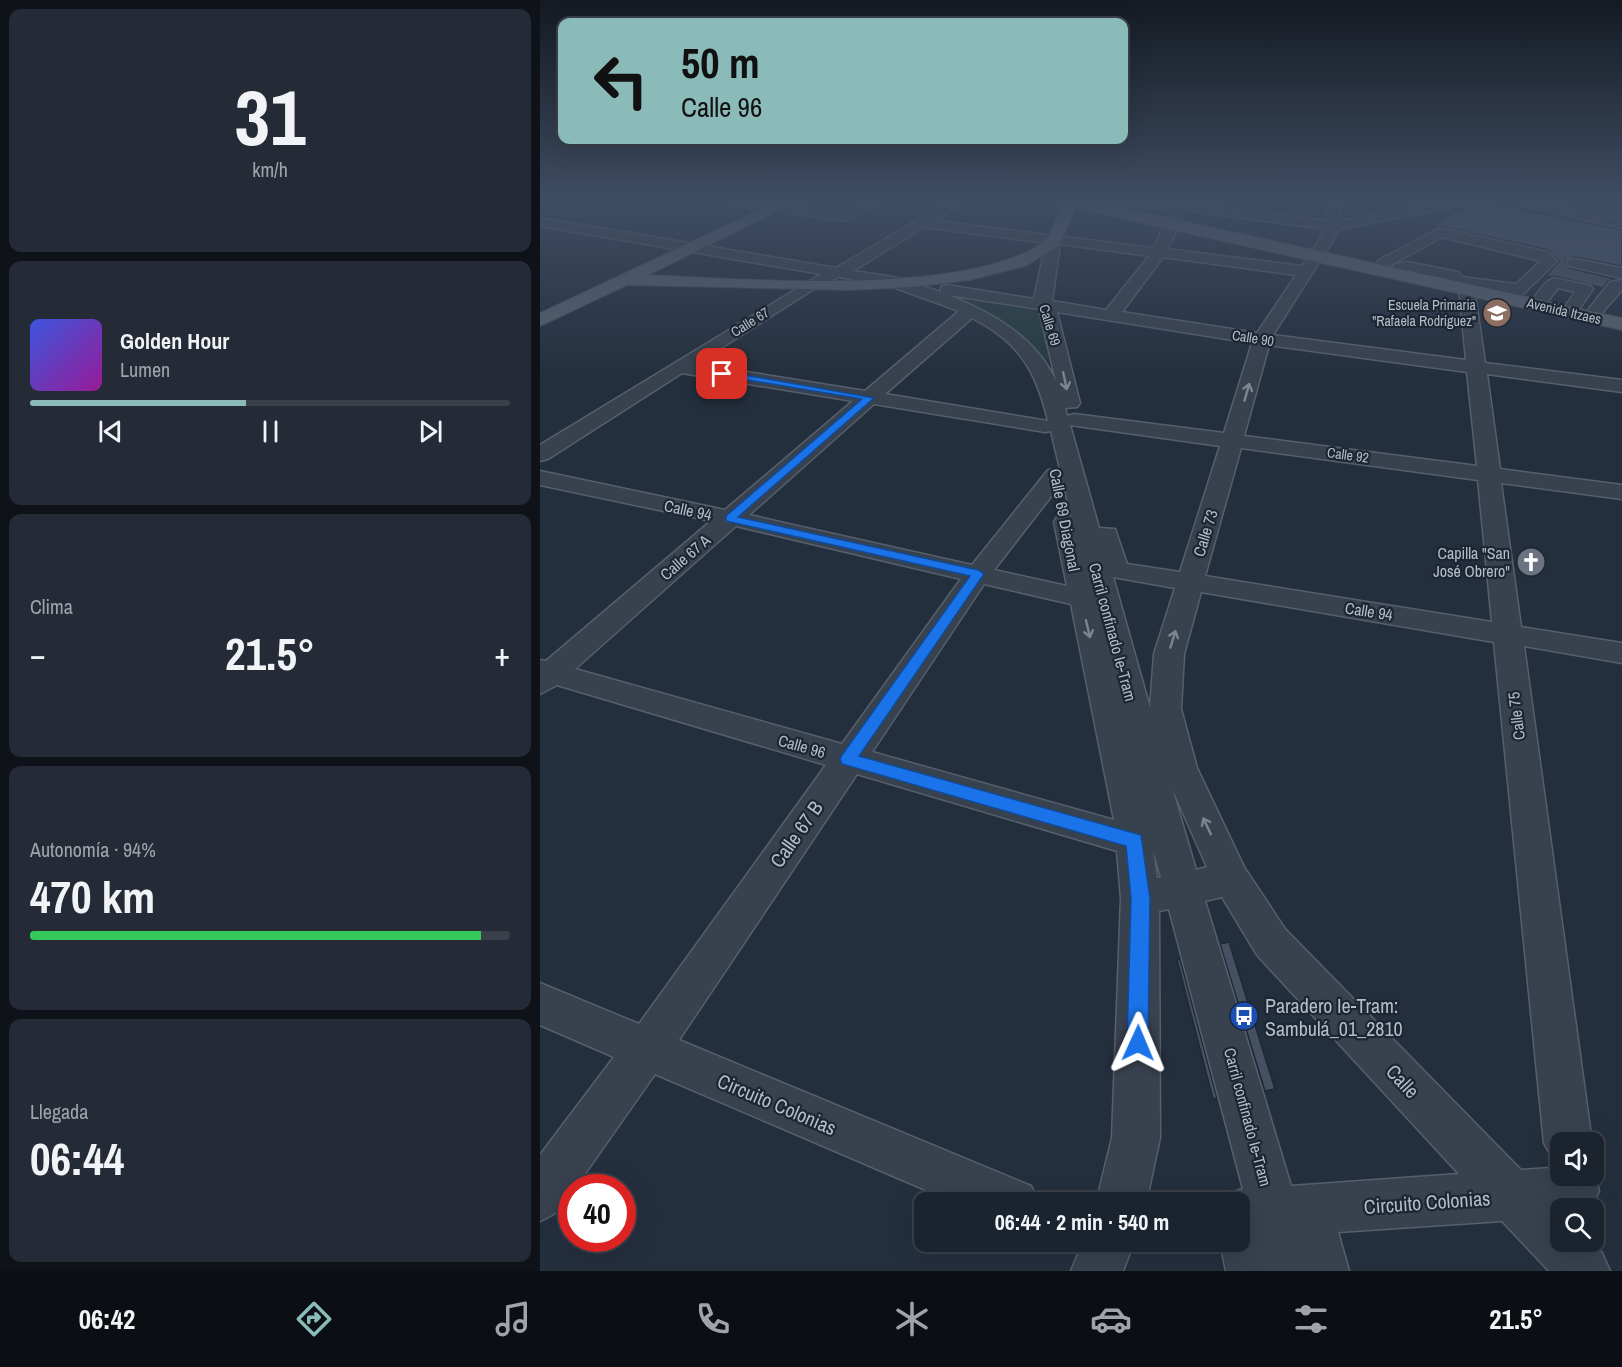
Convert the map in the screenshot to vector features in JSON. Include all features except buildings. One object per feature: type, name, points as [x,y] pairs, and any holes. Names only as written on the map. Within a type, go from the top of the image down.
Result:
[{"type":"main road","points":[[540,320],[673,257]]},
{"type":"main road","points":[[625,280],[824,276],[900,284],[996,268],[1030,257]]},
{"type":"main road","name":"Avenida Itzaes","points":[[1308,257],[1462,282]]},
{"type":"main road","name":"Avenida Itzaes","points":[[1313,259],[1392,265],[1622,324]]},
{"type":"main road","name":"Avenida Itzaes","points":[[1513,295],[1574,305],[1613,297],[1622,316]]},
{"type":"street","name":"Carril confinado Ie-Tram","points":[[731,257],[824,276],[900,284],[967,309],[1007,332],[1032,354],[1046,378],[1183,888],[1264,1212],[1287,1271]]},
{"type":"street","name":"Calle 67","points":[[540,454],[824,276],[859,257]]},
{"type":"street","name":"Calle 69","points":[[1051,257],[1042,298],[1116,570]]},
{"type":"street","points":[[1110,316],[1154,257]]},
{"type":"street","points":[[1269,257],[1313,259]]},
{"type":"street","points":[[1392,265],[1403,257]]},
{"type":"street","points":[[1513,295],[1550,261],[1546,257]]},
{"type":"street","name":"Calle 73","points":[[1231,879],[1180,768],[1165,709],[1169,654],[1262,339],[1313,259]]},
{"type":"street","points":[[1574,263],[1622,273]]},
{"type":"street","points":[[900,284],[996,268]]},
{"type":"street","name":"Calle 75","points":[[1462,282],[1567,1132]]},
{"type":"street","name":"Calle 90","points":[[900,284],[1262,339],[1622,386]]},
{"type":"street","name":"Calle 69 Diagonal","points":[[900,284],[966,314],[1005,339],[1029,365],[1045,426],[1081,598],[1131,809],[1135,841],[1140,898],[1136,1138],[1124,1192]]},
{"type":"street","name":"Calle 67 A","points":[[544,675],[730,519],[966,314]]},
{"type":"street","points":[[680,366],[1045,426]]},
{"type":"street","name":"Calle 92","points":[[1074,420],[1234,439],[1622,492]]},
{"type":"street","name":"Calle 67 B","points":[[540,1196],[647,1049],[978,574],[1040,492],[1056,475]]},
{"type":"street","name":"Calle 94","points":[[540,478],[1081,598]]},
{"type":"street","name":"Calle 94","points":[[1116,570],[1622,653]]},
{"type":"street","name":"Calle 96","points":[[544,675],[1135,841]]},
{"type":"street","points":[[1140,898],[1231,879]]},
{"type":"street","name":"Calle","points":[[1231,879],[1271,942],[1512,1196]]},
{"type":"street","name":"Circuito Colonias","points":[[540,1004],[988,1192]]},
{"type":"street","points":[[1512,1196],[1574,1191],[1573,1186]]},
{"type":"street","name":"Circuito Colonias","points":[[1264,1212],[1512,1196],[1584,1271]]},
{"type":"street","points":[[1252,1271],[1264,1212]]},
{"type":"street","points":[[1264,1212],[1323,1271]]},
{"type":"street","points":[[1097,1271],[1105,1252]]},
{"type":"green space","points":[[936,292],[1029,308],[1042,315],[1052,359],[1043,360],[1021,337]]},
{"type":"place","name":"Escuela Primaria \"Rafaela Rodríguez\"","points":[[1497,313]]},
{"type":"place","name":"Capilla \"San José Obrero\"","points":[[1531,562]]},
{"type":"place","name":"Paradero Ie-Tram: Sambulá_01_2810","points":[[1244,1016]]},
{"type":"route","points":[[722,374],[869,398],[730,519],[978,574],[848,759],[1135,841],[1140,898],[1138,1043]]}]
